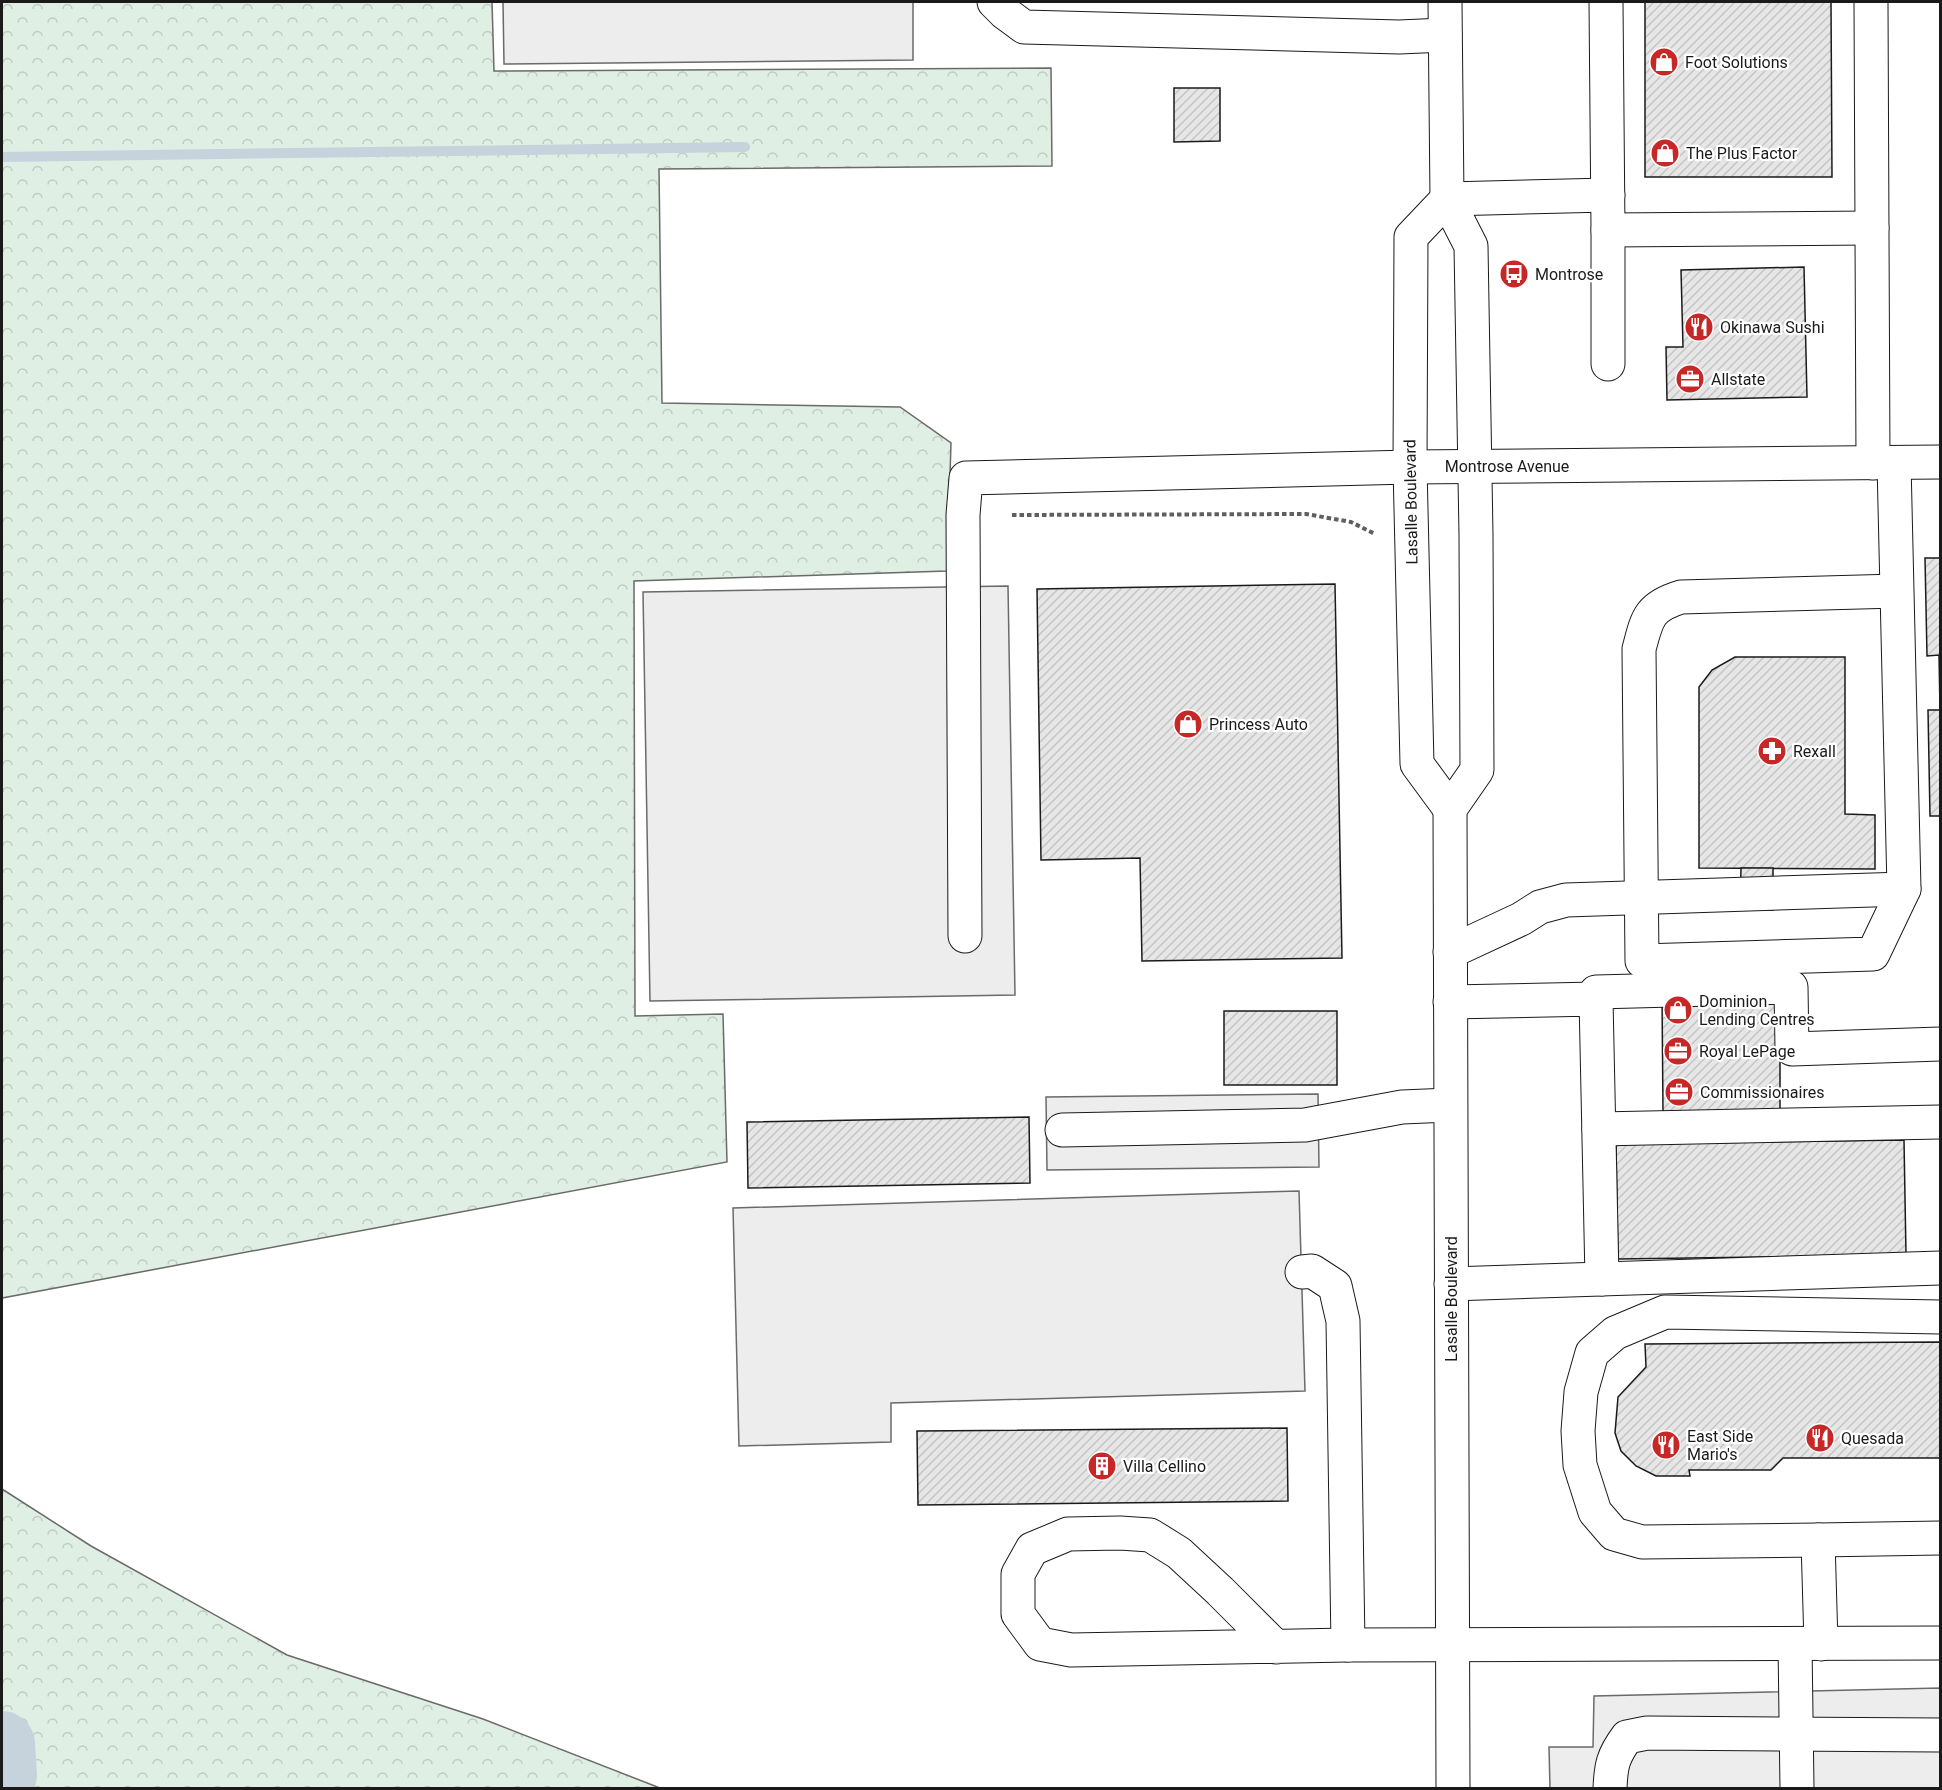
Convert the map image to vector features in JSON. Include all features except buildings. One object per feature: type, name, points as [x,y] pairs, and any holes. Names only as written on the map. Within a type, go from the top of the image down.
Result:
[{"type":"main road","points":[[994,2],[1024,27],[1399,37],[1445,34]]},
{"type":"main road","points":[[1445,2],[1447,199],[1471,246],[1476,466],[1477,770],[1450,809]]},
{"type":"main road","points":[[1606,2],[1608,364]]},
{"type":"main road","points":[[1871,2],[1872,228],[1884,463],[1897,591],[1904,889],[1872,954],[1642,961],[1639,649],[1648,617],[1665,602],[1681,597],[1897,591]]},
{"type":"main road","points":[[1447,199],[1608,195]]},
{"type":"main road","name":"Lasalle Boulevard","points":[[1447,199],[1411,237],[1410,467],[1417,764],[1450,809],[1454,1788]]},
{"type":"main road","points":[[1608,230],[1872,228]]},
{"type":"main road","name":"Montrose Avenue","points":[[963,515],[966,478],[1410,467],[1941,462]]},
{"type":"main road","points":[[963,515],[965,936]]},
{"type":"main road","points":[[1450,952],[1521,919],[1540,907],[1566,900],[1904,889]]},
{"type":"main road","points":[[1602,1279],[1596,992],[1791,987],[1792,1049],[1941,1044]]},
{"type":"main road","points":[[1450,1002],[1596,999]]},
{"type":"main road","points":[[1062,1130],[1305,1125],[1402,1107],[1450,1105]]},
{"type":"main road","points":[[1599,1129],[1941,1122]]},
{"type":"main road","points":[[1451,1284],[1941,1268]]},
{"type":"main road","points":[[1302,1272],[1312,1271],[1335,1287],[1343,1321],[1348,1646]]},
{"type":"main road","points":[[1941,1317],[1665,1312],[1615,1333],[1592,1353],[1581,1392],[1578,1431],[1580,1465],[1595,1512],[1614,1534],[1642,1542],[1941,1538]]},
{"type":"main road","points":[[1275,1647],[1179,1553],[1150,1535],[1068,1534],[1032,1549],[1018,1574],[1018,1614],[1040,1644],[1071,1650],[1452,1645],[1941,1643]]},
{"type":"main road","points":[[1797,1788],[1796,1734],[1818,1540]]},
{"type":"main road","points":[[1610,1788],[1611,1767],[1617,1751],[1627,1737],[1647,1733],[1941,1735]]},
{"type":"path","points":[[963,515],[1306,514],[1351,522],[1384,538],[1412,537]]},
{"type":"green space","points":[[2,2],[492,2],[494,71],[1051,68],[1052,166],[659,169],[662,403],[900,407],[951,443],[947,571],[634,581],[635,1016],[723,1014],[727,1162],[2,1298]]},
{"type":"green space","points":[[2,1489],[91,1546],[287,1655],[483,1719],[660,1788],[2,1788]]},
{"type":"shaded area","points":[[503,2],[913,2],[913,60],[504,64]]},
{"type":"shaded area","points":[[1008,586],[1015,995],[650,1001],[643,592]]},
{"type":"shaded area","points":[[1318,1094],[1319,1167],[1047,1170],[1046,1097]]},
{"type":"shaded area","points":[[1299,1191],[1305,1391],[891,1403],[891,1442],[739,1446],[733,1208]]},
{"type":"shaded area","points":[[1940,1688],[1940,1788],[1550,1788],[1549,1747],[1593,1747],[1594,1696]]},
{"type":"waterway","points":[[2,157],[745,147]]},
{"type":"waterway","points":[[2,1744],[4,1775],[2,1781]]},
{"type":"place","name":"Foot Solutions","points":[[1664,62]]},
{"type":"place","name":"The Plus Factor","points":[[1665,153]]},
{"type":"place","name":"Montrose","points":[[1514,274]]},
{"type":"place","name":"Okinawa Sushi","points":[[1699,327]]},
{"type":"place","name":"Allstate","points":[[1690,379]]},
{"type":"place","name":"Princess Auto","points":[[1188,724]]},
{"type":"place","name":"Rexall","points":[[1772,751]]},
{"type":"place","name":"Dominion Lending Centres","points":[[1678,1010]]},
{"type":"place","name":"Royal LePage","points":[[1678,1051]]},
{"type":"place","name":"Commissionaires","points":[[1679,1092]]},
{"type":"place","name":"Quesada","points":[[1820,1438]]},
{"type":"place","name":"East Side Mario's","points":[[1666,1445]]},
{"type":"place","name":"Villa Cellino","points":[[1102,1466]]}]
